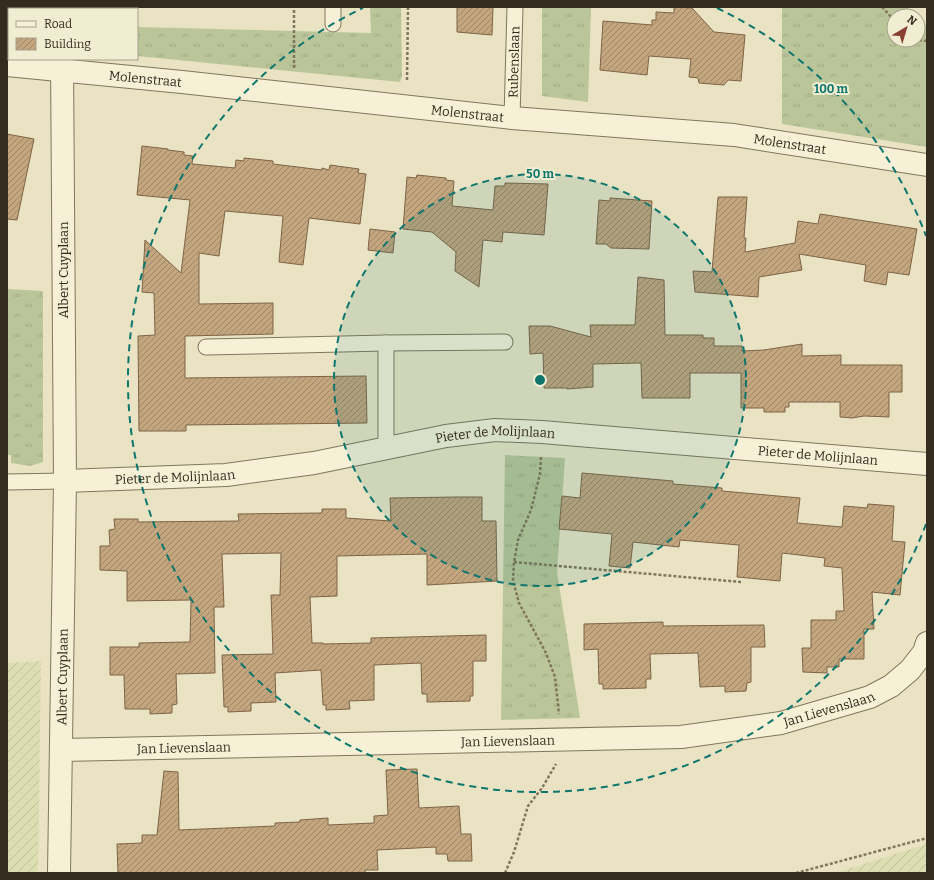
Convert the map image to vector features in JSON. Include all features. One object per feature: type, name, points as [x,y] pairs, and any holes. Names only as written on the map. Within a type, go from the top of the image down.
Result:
[{"type":"street","name":"Molenstraat","points":[[7,65],[62,64],[294,94],[512,118],[734,135],[927,166]]},
{"type":"street","name":"Albert Cuyplaan","points":[[59,873],[65,481],[62,64]]},
{"type":"street","name":"Pieter de Molijnlaan","points":[[65,481],[226,476],[314,463],[446,436],[495,430],[542,432],[927,464]]},
{"type":"street","name":"Jan Lievenslaan","points":[[60,750],[681,737],[781,723],[863,699],[891,686],[910,670],[924,652],[927,643]]},
{"type":"lane","points":[[333,24],[334,7]]},
{"type":"lane","name":"Rubenslaan","points":[[512,118],[516,7]]},
{"type":"lane","points":[[206,347],[505,342]]},
{"type":"lane","points":[[386,343],[386,449]]},
{"type":"lane","points":[[7,482],[65,481]]},
{"type":"path","points":[[294,7],[294,94]]},
{"type":"path","points":[[406,106],[408,7]]},
{"type":"path","points":[[505,873],[514,852],[528,806],[542,788],[556,765],[561,740],[555,678],[546,653],[519,603],[513,581],[514,562],[518,540],[530,510],[540,474],[542,432]]},
{"type":"path","points":[[514,562],[741,582]]},
{"type":"path","points":[[796,873],[927,838]]},
{"type":"green space","points":[[370,7],[401,7],[402,76],[400,82],[138,56],[138,27],[371,33]]},
{"type":"green space","points":[[542,7],[591,7],[588,102],[542,96]]},
{"type":"green space","points":[[782,7],[908,7],[886,8],[886,48],[926,48],[927,25],[927,147],[782,124]]},
{"type":"green space","points":[[7,289],[43,291],[43,462],[30,466],[11,463],[11,455],[7,455]]},
{"type":"green space","points":[[505,455],[565,458],[557,572],[580,718],[501,720]]},
{"type":"green space","points":[[41,661],[38,873],[7,873],[7,663]]},
{"type":"green space","points":[[927,844],[927,873],[835,873],[898,853]]},
{"type":"building","points":[[457,7],[493,7],[492,35],[457,32]]},
{"type":"building","points":[[674,7],[692,8],[714,32],[745,35],[741,81],[728,80],[724,85],[699,83],[698,78],[689,77],[691,59],[649,56],[647,75],[600,70],[603,21],[652,25],[652,20],[656,20],[656,12],[674,13]]},
{"type":"building","points":[[7,134],[34,139],[17,220],[7,219]]},
{"type":"building","points":[[142,146],[184,152],[184,155],[193,156],[192,164],[235,168],[236,160],[244,161],[244,158],[273,161],[273,164],[322,170],[322,168],[329,170],[330,165],[359,169],[358,173],[366,174],[360,224],[309,218],[303,265],[279,262],[283,216],[225,211],[219,256],[199,253],[199,304],[273,303],[273,334],[185,336],[185,378],[366,376],[367,423],[186,425],[186,431],[139,431],[138,336],[155,335],[154,293],[142,292],[145,240],[181,273],[190,200],[137,195]]},
{"type":"building","points":[[417,175],[446,178],[446,180],[454,181],[452,206],[493,210],[495,186],[505,186],[505,183],[548,184],[544,235],[503,232],[502,242],[483,240],[479,287],[455,271],[456,252],[432,232],[403,229],[407,177],[416,178]]},
{"type":"building","points":[[718,197],[747,197],[744,238],[746,238],[745,252],[795,243],[798,221],[818,224],[820,214],[917,229],[909,275],[888,272],[886,285],[864,281],[866,265],[799,254],[802,270],[759,277],[758,297],[695,292],[693,271],[712,272]]},
{"type":"building","points":[[610,198],[652,201],[649,249],[611,248],[606,244],[596,244],[599,200],[610,201]]},
{"type":"building","points":[[370,229],[395,232],[393,253],[368,250]]},
{"type":"building","points":[[638,277],[664,280],[665,335],[703,335],[703,338],[714,338],[714,346],[742,346],[742,351],[764,350],[802,344],[802,356],[841,355],[841,365],[902,365],[902,392],[889,392],[889,417],[864,416],[852,418],[840,417],[840,402],[789,402],[789,407],[785,407],[785,412],[764,412],[764,408],[741,408],[741,373],[690,373],[690,398],[642,398],[641,363],[593,364],[593,387],[567,389],[544,388],[543,353],[530,354],[529,326],[550,326],[591,337],[590,325],[635,325]]},
{"type":"building","points":[[582,473],[673,481],[673,484],[722,488],[722,491],[800,498],[797,523],[842,527],[844,506],[867,508],[868,504],[894,506],[892,541],[905,542],[900,595],[872,592],[874,629],[864,629],[864,659],[839,659],[839,667],[827,667],[827,673],[803,672],[802,648],[811,648],[811,620],[836,620],[836,611],[844,611],[842,568],[824,566],[825,558],[782,553],[780,581],[737,577],[739,545],[680,540],[679,547],[633,542],[630,568],[609,566],[612,534],[559,529],[562,496],[580,498]]},
{"type":"building","points":[[482,497],[482,521],[496,521],[497,581],[427,585],[427,554],[337,556],[337,596],[310,597],[312,643],[371,643],[371,638],[486,635],[486,661],[473,661],[473,696],[470,696],[470,701],[427,702],[427,694],[422,694],[421,663],[374,665],[374,700],[349,701],[350,709],[326,710],[326,705],[323,705],[321,670],[275,673],[276,702],[251,703],[251,711],[228,712],[228,707],[224,707],[222,655],[273,654],[271,595],[280,595],[281,553],[222,554],[224,607],[214,607],[215,673],[176,674],[177,704],[172,705],[172,713],[150,714],[150,709],[125,709],[124,675],[110,675],[110,647],[139,647],[139,643],[190,642],[191,600],[127,601],[127,571],[100,570],[100,546],[110,546],[109,530],[115,529],[114,519],[138,519],[138,522],[239,521],[238,514],[322,513],[322,509],[346,509],[346,518],[391,521],[390,498]]},
{"type":"building","points":[[663,622],[663,626],[764,625],[765,647],[751,647],[751,682],[747,683],[746,691],[725,692],[725,686],[700,687],[698,653],[650,654],[651,679],[646,679],[646,688],[603,689],[603,684],[599,684],[598,649],[584,650],[584,624]]},
{"type":"building","points":[[417,769],[419,808],[459,806],[461,834],[471,834],[472,861],[448,861],[447,854],[436,854],[436,847],[377,850],[378,870],[365,870],[365,873],[118,873],[117,844],[142,843],[142,835],[157,835],[164,771],[178,772],[179,830],[275,826],[275,823],[300,822],[300,820],[328,818],[328,825],[374,823],[374,816],[388,815],[386,770]]}]
